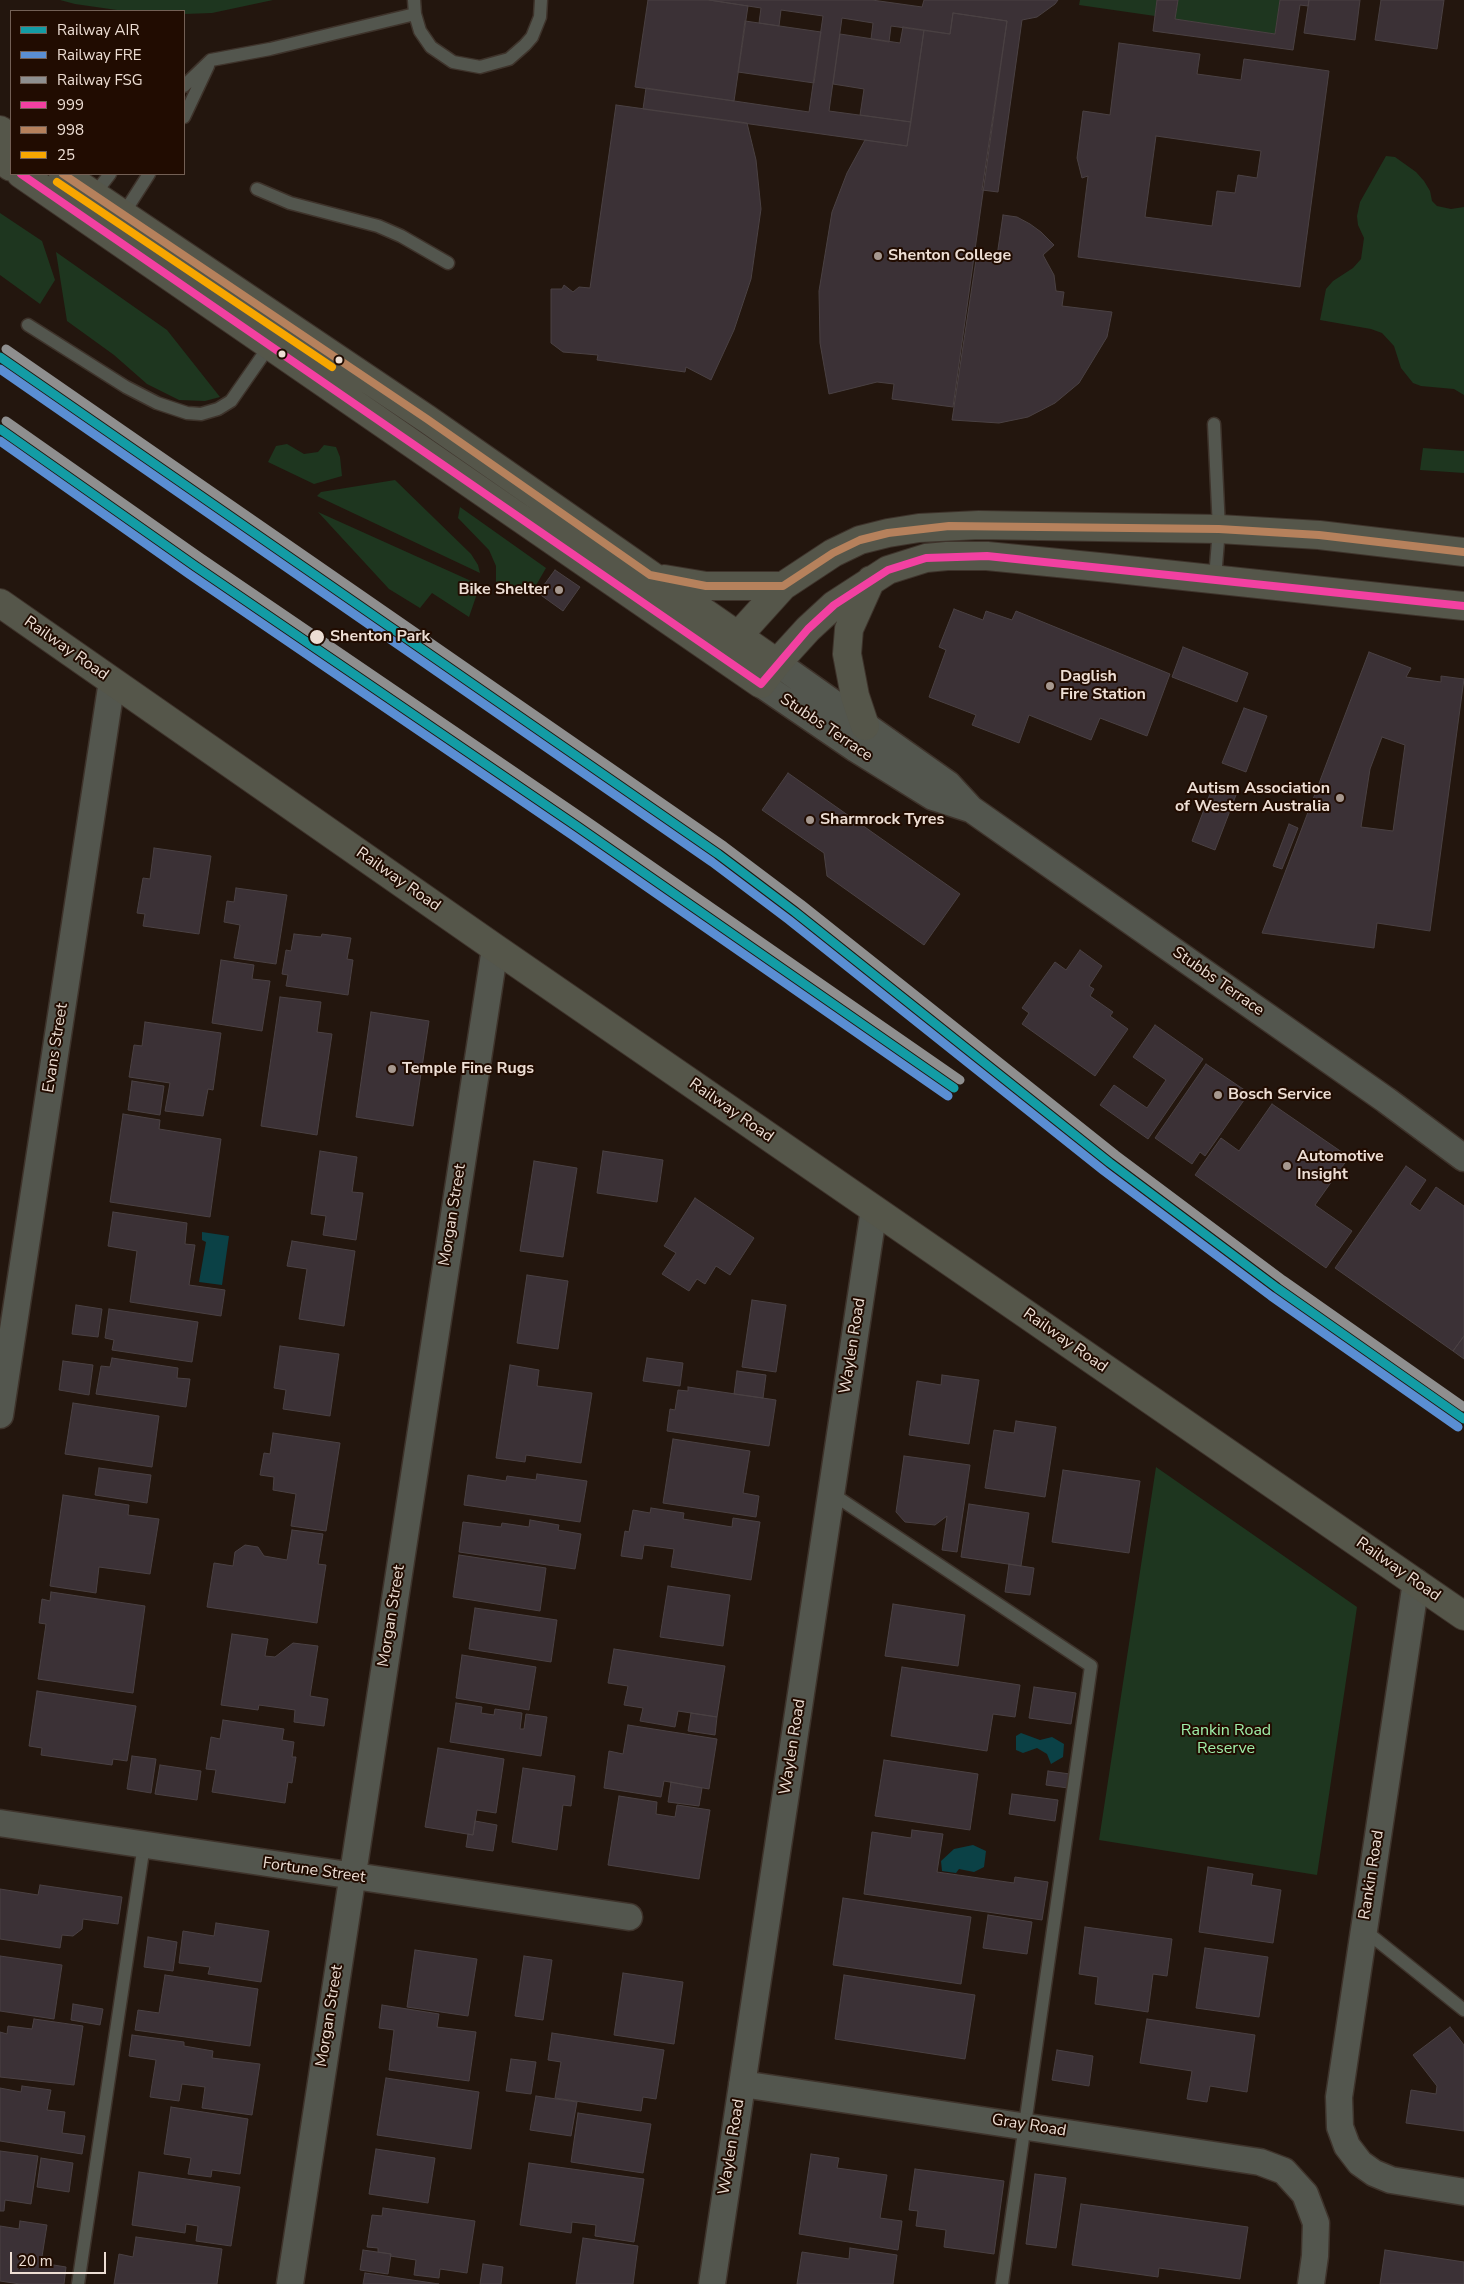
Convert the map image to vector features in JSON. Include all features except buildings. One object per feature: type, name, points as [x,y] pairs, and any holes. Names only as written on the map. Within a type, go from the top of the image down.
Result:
[{"type":"main road","name":"Stubbs Terrace","points":[[23,175],[86,204],[116,225],[270,345],[720,655],[769,673]]},
{"type":"main road","name":"Stubbs Terrace","points":[[64,175],[86,204]]},
{"type":"main road","name":"Stubbs Terrace","points":[[116,225],[428,419],[738,635],[769,673]]},
{"type":"main road","points":[[720,655],[783,586],[833,554],[860,540],[920,528],[979,525],[1219,529],[1319,535],[1464,552]]},
{"type":"main road","points":[[1378,541],[1464,536]]},
{"type":"main road","points":[[769,673],[808,628],[834,605],[871,580],[888,570],[914,562],[947,556],[967,555],[1215,578],[1464,606]]},
{"type":"main road","points":[[650,575],[675,582],[706,586],[783,586]]},
{"type":"main road","points":[[865,726],[855,696],[847,654],[849,629],[871,580]]},
{"type":"main road","name":"Railway Road","points":[[0,603],[495,948],[1464,1616]]},
{"type":"street","name":"Stubbs Terrace","points":[[769,673],[865,726],[948,784],[970,810],[1355,1078],[1464,1158]]},
{"type":"street","name":"Stubbs Terrace","points":[[769,673],[856,749],[933,797],[970,810]]},
{"type":"street","name":"Evans Street","points":[[0,1415],[112,680]]},
{"type":"street","name":"Morgan Street","points":[[290,2284],[495,948]]},
{"type":"street","name":"Waylen Road","points":[[712,2284],[874,1209]]},
{"type":"street","name":"Rankin Road","points":[[1416,1582],[1339,2097],[1340,2127],[1347,2146],[1360,2163],[1374,2174],[1391,2180],[1464,2192]]},
{"type":"street","name":"Fortune Street","points":[[0,1823],[629,1917]]},
{"type":"street","name":"Gray Road","points":[[742,2084],[1027,2125],[1260,2162],[1284,2171],[1305,2194],[1316,2223],[1315,2256],[1311,2284]]},
{"type":"lane","points":[[414,0],[415,14],[420,31],[438,52],[445,58],[462,65],[480,67],[509,59],[526,45],[532,37],[538,22],[541,0]]},
{"type":"lane","points":[[185,85],[211,60],[270,49],[415,14]]},
{"type":"lane","points":[[185,115],[211,60]]},
{"type":"lane","points":[[86,204],[109,175]]},
{"type":"lane","points":[[116,225],[148,175]]},
{"type":"lane","points":[[257,189],[290,203],[378,226],[408,240],[448,263]]},
{"type":"lane","points":[[28,325],[126,387],[158,403],[187,413],[201,414],[218,409],[231,401],[270,345]]},
{"type":"lane","points":[[1214,424],[1219,529],[1215,578]]},
{"type":"lane","points":[[831,1493],[1091,1666],[1027,2125],[1002,2284]]},
{"type":"lane","points":[[78,2284],[144,1845]]},
{"type":"lane","points":[[1364,1929],[1464,2010]]},
{"type":"green space","points":[[60,0],[273,0],[212,13],[185,14],[185,10],[117,10]]},
{"type":"green space","points":[[1080,0],[1157,0],[1155,16],[1079,5]]},
{"type":"green space","points":[[1178,0],[1280,0],[1275,34],[1175,19]]},
{"type":"green space","points":[[1386,156],[1395,157],[1416,172],[1424,181],[1430,191],[1432,201],[1437,206],[1451,209],[1464,207],[1464,395],[1454,389],[1421,386],[1413,383],[1401,368],[1394,346],[1382,333],[1371,329],[1320,320],[1326,289],[1333,281],[1353,268],[1361,259],[1364,238],[1358,225],[1357,216],[1360,202]]},
{"type":"green space","points":[[0,213],[42,241],[55,280],[40,304],[0,275]]},
{"type":"green space","points":[[56,252],[167,330],[220,397],[205,401],[179,400],[147,384],[114,355],[67,321]]},
{"type":"green space","points":[[287,444],[304,454],[318,452],[324,445],[336,447],[340,457],[342,476],[314,484],[268,462],[276,446]]},
{"type":"green space","points":[[1423,448],[1464,451],[1464,473],[1420,470]]},
{"type":"green space","points":[[395,480],[471,554],[478,565],[480,573],[317,496],[321,492]]},
{"type":"green space","points":[[460,507],[546,568],[531,594],[496,582],[496,566],[489,550],[458,518]]},
{"type":"green space","points":[[318,512],[480,585],[469,617],[432,593],[420,608],[389,589]]},
{"type":"green space","name":"Rankin Road Reserve","points":[[1156,1467],[1357,1607],[1317,1875],[1099,1840]]},
{"type":"water","points":[[202,1232],[229,1236],[222,1285],[199,1282],[206,1242],[202,1240]]},
{"type":"water","points":[[1021,1733],[1040,1740],[1052,1737],[1064,1744],[1063,1757],[1051,1764],[1047,1754],[1037,1748],[1023,1753],[1016,1750],[1016,1736]]},
{"type":"water","points":[[973,1845],[986,1851],[984,1867],[974,1872],[959,1869],[956,1873],[942,1871],[941,1861],[954,1849]]},
{"type":"rail line","name":"FSG","points":[[6,349],[724,846],[801,904],[1116,1155],[1283,1280],[1464,1407]]},
{"type":"rail line","name":"AIR","points":[[0,357],[718,854],[795,912],[1110,1163],[1277,1288],[1464,1419]]},
{"type":"rail line","name":"FRE","points":[[0,369],[712,862],[789,920],[1104,1171],[1271,1296],[1458,1427]]},
{"type":"rail line","name":"FSG","points":[[6,421],[201,558],[584,819],[960,1080]]},
{"type":"rail line","name":"AIR","points":[[0,429],[195,566],[578,827],[954,1088]]},
{"type":"rail line","name":"FRE","points":[[0,441],[189,574],[572,835],[948,1096]]},
{"type":"transit line","name":"999","points":[[22,175],[761,684],[808,629],[834,605],[888,570],[926,558],[987,556],[1464,606]]},
{"type":"transit line","name":"998","points":[[64,175],[427,419],[650,575],[706,586],[783,586],[833,553],[860,540],[888,533],[949,526],[1219,529],[1319,535],[1464,552]]},
{"type":"transit line","name":"25","points":[[57,182],[332,367]]},
{"type":"place","name":"Shenton College","points":[[878,256]]},
{"type":"place","name":"Bike Shelter","points":[[559,590]]},
{"type":"place","name":"Shenton Park","points":[[317,637]]},
{"type":"place","name":"Daglish Fire Station","points":[[1050,686]]},
{"type":"place","name":"Autism Association of Western Australia","points":[[1340,798]]},
{"type":"place","name":"Sharmrock Tyres","points":[[810,820]]},
{"type":"place","name":"Temple Fine Rugs","points":[[392,1069]]},
{"type":"place","name":"Bosch Service","points":[[1218,1095]]},
{"type":"place","name":"Automotive Insight","points":[[1287,1166]]}]
